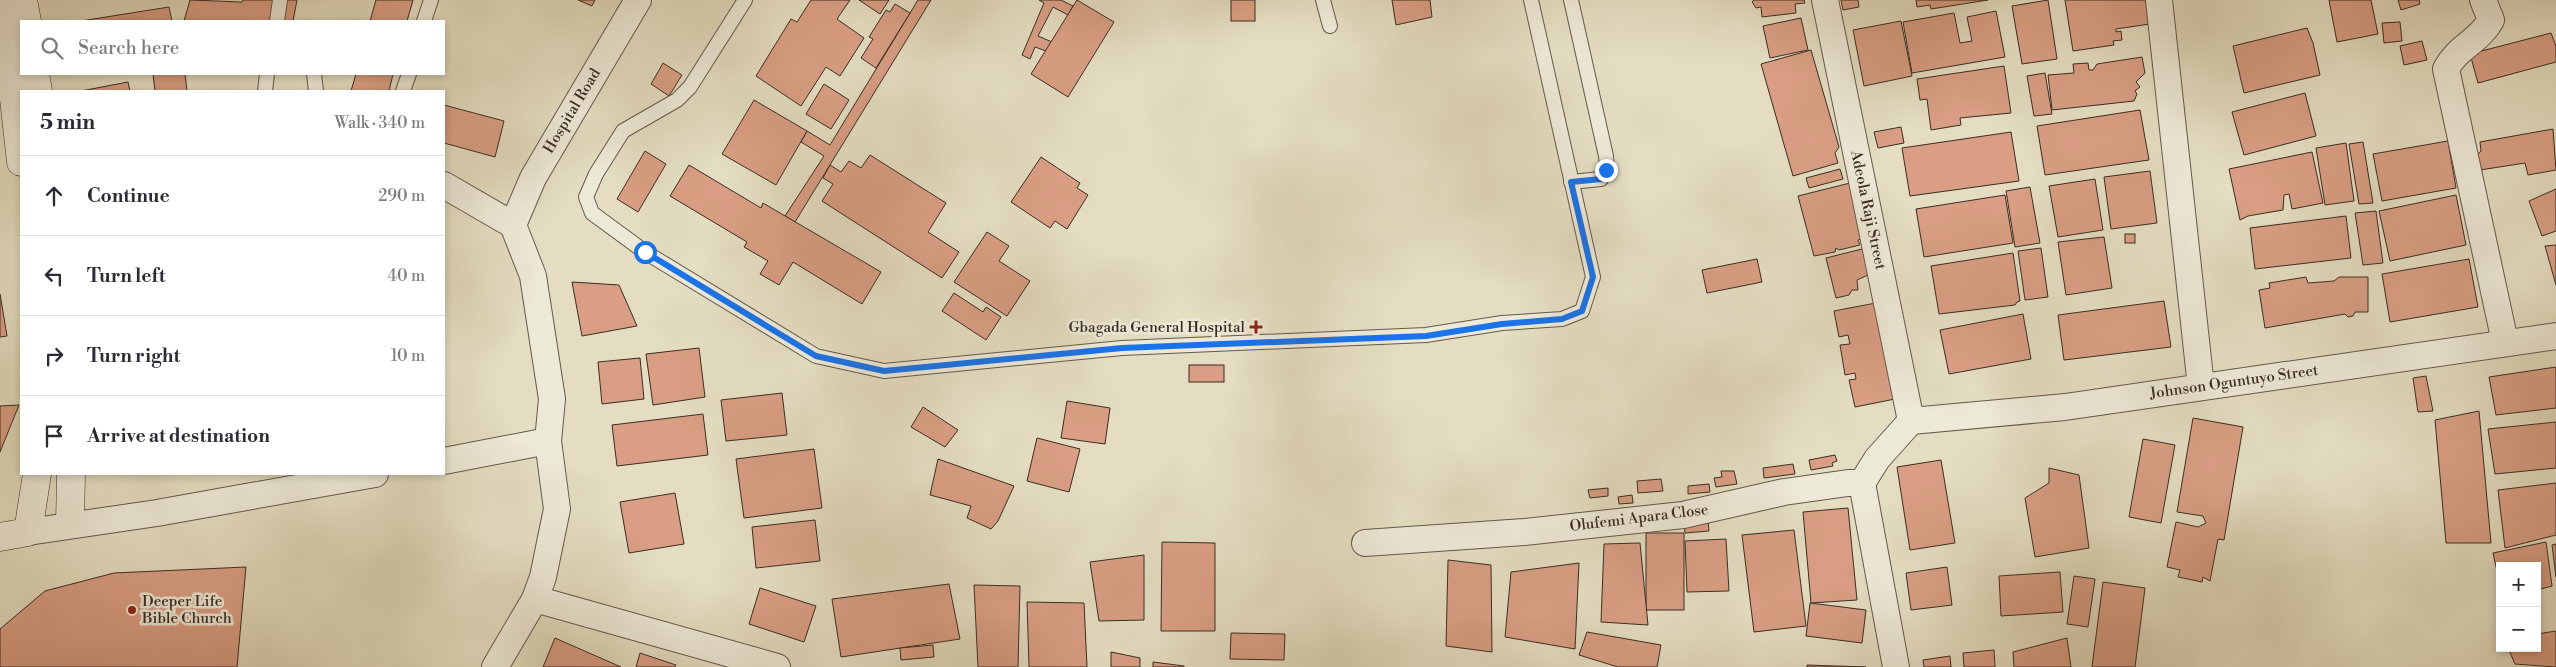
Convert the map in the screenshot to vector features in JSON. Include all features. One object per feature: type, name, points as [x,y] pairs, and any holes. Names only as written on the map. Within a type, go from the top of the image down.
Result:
[{"type":"main road","points":[[3,0],[20,153]]},
{"type":"main road","points":[[24,0],[27,20]]},
{"type":"main road","points":[[35,75],[38,90]]},
{"type":"main road","points":[[0,537],[28,532],[36,475]]},
{"type":"main road","points":[[70,524],[71,475]]},
{"type":"street","name":"Hospital Road","points":[[513,226],[533,178],[638,0]]},
{"type":"street","name":"Adeola Raji Street","points":[[1825,0],[1911,421]]},
{"type":"street","points":[[2159,0],[2201,387]]},
{"type":"street","points":[[2483,0],[2492,20],[2484,33],[2453,56],[2446,69],[2505,342]]},
{"type":"street","points":[[445,186],[513,226],[533,276],[552,399],[548,441],[557,509],[544,577],[535,599],[495,667]]},
{"type":"street","name":"Johnson Oguntuyo Street","points":[[1911,421],[2065,407],[2556,336]]},
{"type":"street","points":[[1896,667],[1862,483],[1877,459],[1911,421]]},
{"type":"street","points":[[445,461],[548,441]]},
{"type":"street","points":[[28,532],[70,524],[157,513],[369,475]]},
{"type":"street","name":"Olufemi Apara Close","points":[[1365,543],[1524,532],[1683,515],[1784,492],[1848,483],[1862,483]]},
{"type":"street","points":[[535,599],[777,667]]},
{"type":"lane","points":[[277,20],[280,0]]},
{"type":"lane","points":[[424,20],[431,0]]},
{"type":"lane","points":[[745,0],[690,87],[677,100],[623,131],[596,174],[586,197],[592,213],[645,252],[816,356],[884,371],[1122,348],[1426,336],[1502,324],[1562,319],[1582,311],[1593,277],[1530,0]]},
{"type":"lane","points":[[1323,0],[1330,26]]},
{"type":"lane","points":[[1571,0],[1606,156],[1606,170],[1601,179],[1571,182]]},
{"type":"lane","points":[[265,90],[267,75]]},
{"type":"lane","points":[[314,75],[316,90]]},
{"type":"lane","points":[[403,90],[409,75]]},
{"type":"building","points":[[190,0],[242,2],[243,0],[297,0],[293,20],[184,20]]},
{"type":"building","points":[[376,0],[413,0],[407,20],[370,20]]},
{"type":"building","points":[[578,0],[595,0],[592,6]]},
{"type":"building","points":[[811,0],[850,0],[837,19],[864,38],[840,76],[826,67],[801,106],[756,76],[791,19],[797,22]]},
{"type":"building","points":[[859,0],[889,0],[880,14]]},
{"type":"building","points":[[918,0],[931,0],[795,222],[785,216],[824,156],[801,142],[807,131],[830,145]]},
{"type":"building","points":[[1039,0],[1061,0],[1073,6],[1068,15],[1053,7],[1038,36],[1052,42],[1046,51],[1035,47],[1030,59],[1022,55],[1044,3]]},
{"type":"building","points":[[1077,0],[1114,22],[1068,97],[1031,74]]},
{"type":"building","points":[[1231,0],[1255,0],[1255,21],[1231,21]]},
{"type":"building","points":[[1392,0],[1430,0],[1432,17],[1396,25]]},
{"type":"building","points":[[1754,0],[1804,0],[1805,3],[1795,4],[1796,13],[1762,17],[1761,7],[1756,8],[1752,2]]},
{"type":"building","points":[[1841,0],[1858,0],[1859,7],[1843,10]]},
{"type":"building","points":[[1916,0],[1988,0],[1931,9],[1930,5],[1917,7]]},
{"type":"building","points":[[2048,0],[2057,59],[2022,64],[2012,6]]},
{"type":"building","points":[[2065,0],[2147,0],[2150,24],[2116,29],[2116,32],[2121,31],[2122,40],[2113,41],[2114,45],[2073,51]]},
{"type":"building","points":[[2329,0],[2371,0],[2378,34],[2337,42]]},
{"type":"building","points":[[2398,0],[2419,0],[2420,4],[2401,10]]},
{"type":"building","points":[[895,4],[910,13],[876,68],[861,58],[873,39],[869,37],[886,10],[890,12]]},
{"type":"building","points":[[169,7],[172,20],[87,20]]},
{"type":"building","points":[[1996,11],[2005,57],[1912,73],[1903,22],[1954,13],[1960,43],[1972,41],[1967,17]]},
{"type":"building","points":[[1801,18],[1808,50],[1770,58],[1763,26]]},
{"type":"building","points":[[1901,21],[1912,76],[1864,86],[1853,30]]},
{"type":"building","points":[[2400,22],[2402,41],[2384,43],[2382,23]]},
{"type":"building","points":[[2307,28],[2313,43],[2320,75],[2244,93],[2233,46]]},
{"type":"building","points":[[2551,33],[2556,46],[2556,62],[2478,83],[2470,54]]},
{"type":"building","points":[[2422,41],[2427,60],[2404,65],[2400,46]]},
{"type":"building","points":[[1811,50],[1839,147],[1835,153],[1838,163],[1793,176],[1761,64]]},
{"type":"building","points":[[2142,57],[2145,73],[2136,82],[2140,87],[2135,91],[2137,94],[2134,101],[2052,110],[2048,75],[2074,73],[2073,64],[2088,63],[2089,70],[2093,70],[2097,64]]},
{"type":"building","points":[[663,63],[682,75],[669,96],[651,84]]},
{"type":"building","points":[[2004,66],[2011,113],[1960,118],[1961,125],[1931,130],[1927,99],[1920,100],[1917,79]]},
{"type":"building","points":[[2045,73],[2052,114],[2034,116],[2027,76]]},
{"type":"building","points":[[153,75],[185,75],[187,90],[155,90]]},
{"type":"building","points":[[356,75],[393,75],[389,90],[351,90]]},
{"type":"building","points":[[128,82],[130,90],[86,90]]},
{"type":"building","points":[[824,84],[849,100],[831,129],[806,114]]},
{"type":"building","points":[[2305,93],[2316,136],[2244,155],[2232,112]]},
{"type":"building","points":[[754,100],[807,131],[776,185],[722,154]]},
{"type":"building","points":[[445,105],[504,121],[495,157],[445,143]]},
{"type":"building","points":[[2140,110],[2149,160],[2045,175],[2037,126]]},
{"type":"building","points":[[1901,127],[1904,143],[1878,148],[1874,132]]},
{"type":"building","points":[[2553,129],[2556,170],[2528,175],[2525,163],[2480,170],[2477,155],[2481,151],[2480,142]]},
{"type":"building","points":[[2011,132],[2019,181],[1910,196],[1902,148]]},
{"type":"building","points":[[2448,141],[2456,188],[2382,201],[2373,154]]},
{"type":"building","points":[[2363,142],[2373,203],[2359,204],[2349,144]]},
{"type":"building","points":[[2346,143],[2354,201],[2325,205],[2316,148]]},
{"type":"building","points":[[645,151],[666,164],[638,212],[617,199]]},
{"type":"building","points":[[2312,152],[2323,203],[2292,209],[2289,194],[2284,195],[2283,210],[2248,216],[2240,220],[2229,169]]},
{"type":"building","points":[[870,155],[946,203],[928,232],[959,252],[942,278],[822,201],[833,184],[823,178],[830,165],[841,172],[849,161],[861,168]]},
{"type":"building","points":[[1041,157],[1080,183],[1077,188],[1088,195],[1067,229],[1055,221],[1050,228],[1011,202]]},
{"type":"building","points":[[689,165],[761,208],[763,203],[881,272],[862,304],[793,262],[779,285],[760,274],[768,261],[744,247],[747,242],[670,196]]},
{"type":"building","points":[[1840,169],[1843,179],[1809,188],[1806,178]]},
{"type":"building","points":[[2150,171],[2157,223],[2111,229],[2104,177]]},
{"type":"building","points":[[2095,179],[2103,230],[2058,237],[2049,186]]},
{"type":"building","points":[[1850,183],[1864,238],[1858,240],[1860,245],[1839,250],[1836,248],[1835,252],[1814,256],[1798,196]]},
{"type":"building","points":[[2030,187],[2040,243],[2015,247],[2006,191]]},
{"type":"building","points":[[2556,189],[2556,231],[2542,236],[2529,201]]},
{"type":"building","points":[[2005,195],[2013,243],[1924,257],[1916,209]]},
{"type":"building","points":[[2456,195],[2466,245],[2390,261],[2379,211]]},
{"type":"building","points":[[2376,211],[2383,263],[2363,265],[2355,213]]},
{"type":"building","points":[[2346,216],[2351,258],[2255,269],[2250,228]]},
{"type":"building","points":[[987,232],[1009,246],[999,261],[1030,281],[1007,316],[954,282]]},
{"type":"building","points":[[2125,234],[2135,234],[2135,243],[2125,243]]},
{"type":"building","points":[[2104,237],[2112,288],[2066,295],[2058,242]]},
{"type":"building","points":[[2556,245],[2556,285],[2545,246]]},
{"type":"building","points":[[1866,248],[1868,275],[1857,280],[1858,290],[1852,290],[1849,295],[1836,298],[1826,258]]},
{"type":"building","points":[[2041,248],[2048,297],[2025,300],[2018,251]]},
{"type":"building","points":[[2013,253],[2020,301],[2015,305],[1939,314],[1931,266]]},
{"type":"building","points":[[1757,259],[1762,282],[1707,293],[1702,270]]},
{"type":"building","points":[[2469,259],[2478,307],[2390,322],[2382,274]]},
{"type":"building","points":[[2306,277],[2308,283],[2334,281],[2339,277],[2368,277],[2368,312],[2355,312],[2353,316],[2348,317],[2345,314],[2265,328],[2259,290],[2270,288],[2269,283]]},
{"type":"building","points":[[572,282],[619,285],[637,326],[582,336]]},
{"type":"building","points":[[954,293],[983,312],[986,307],[1001,317],[986,340],[942,311]]},
{"type":"building","points":[[0,294],[7,336],[0,337]]},
{"type":"building","points":[[2164,301],[2171,347],[2064,360],[2058,315]]},
{"type":"building","points":[[1881,302],[1900,398],[1855,407],[1849,380],[1856,379],[1855,373],[1845,375],[1840,345],[1850,344],[1848,335],[1839,337],[1834,311]]},
{"type":"building","points":[[2023,314],[2031,359],[1949,374],[1940,330]]},
{"type":"building","points":[[699,348],[705,397],[653,405],[646,354]]},
{"type":"building","points":[[640,358],[644,399],[602,404],[598,362]]},
{"type":"building","points":[[1189,365],[1224,365],[1224,382],[1189,382]]},
{"type":"building","points":[[2556,367],[2556,408],[2496,415],[2489,377]]},
{"type":"building","points":[[2426,376],[2433,411],[2418,412],[2413,378]]},
{"type":"building","points":[[782,393],[787,435],[726,441],[721,400]]},
{"type":"building","points":[[1067,401],[1110,408],[1105,444],[1061,438]]},
{"type":"building","points":[[19,405],[0,452],[0,406]]},
{"type":"building","points":[[923,407],[958,430],[945,447],[911,427]]},
{"type":"building","points":[[2479,411],[2491,543],[2446,543],[2435,420]]},
{"type":"building","points":[[703,414],[708,455],[617,466],[612,425]]},
{"type":"building","points":[[2193,418],[2243,427],[2224,540],[2218,539],[2210,581],[2203,577],[2202,582],[2178,577],[2180,570],[2167,567],[2176,522],[2198,527],[2206,523],[2203,516],[2177,512]]},
{"type":"building","points":[[2556,422],[2556,468],[2495,474],[2488,429]]},
{"type":"building","points":[[1037,438],[1080,449],[1069,492],[1027,481]]},
{"type":"building","points":[[2143,439],[2175,445],[2161,523],[2129,517]]},
{"type":"building","points":[[814,449],[822,508],[744,518],[736,459]]},
{"type":"building","points":[[1835,455],[1837,461],[1832,463],[1833,466],[1811,470],[1809,460]]},
{"type":"building","points":[[938,459],[1014,486],[998,521],[991,529],[967,518],[971,506],[930,495]]},
{"type":"building","points":[[1941,460],[1955,543],[1910,550],[1897,467]]},
{"type":"building","points":[[1793,464],[1795,474],[1764,478],[1763,468]]},
{"type":"building","points":[[2049,468],[2079,475],[2089,548],[2035,557],[2025,498],[2049,483]]},
{"type":"building","points":[[1721,471],[1734,471],[1737,484],[1716,487],[1714,478],[1722,477]]},
{"type":"building","points":[[1661,479],[1663,491],[1638,493],[1637,481]]},
{"type":"building","points":[[2556,483],[2556,535],[2505,548],[2498,490]]},
{"type":"building","points":[[1709,484],[1710,492],[1688,494],[1688,486]]},
{"type":"building","points":[[1608,488],[1608,496],[1590,498],[1588,490]]},
{"type":"building","points":[[675,493],[684,544],[629,553],[620,502]]},
{"type":"building","points":[[1632,495],[1633,503],[1619,504],[1618,497]]},
{"type":"building","points":[[1848,508],[1857,600],[1811,603],[1803,512]]},
{"type":"building","points":[[1708,519],[1709,531],[1685,533],[1684,521]]},
{"type":"building","points":[[815,520],[820,561],[756,568],[752,527]]},
{"type":"building","points":[[1794,530],[1806,626],[1754,632],[1742,535]]},
{"type":"building","points":[[1646,533],[1684,533],[1684,610],[1646,610]]},
{"type":"building","points":[[1726,539],[1729,591],[1687,592],[1685,541]]},
{"type":"building","points":[[1162,542],[1215,543],[1215,631],[1161,631]]},
{"type":"building","points":[[2546,542],[2552,586],[2541,589],[2541,562],[2496,562],[2496,567],[2493,553]]},
{"type":"building","points":[[1640,543],[1648,625],[1601,622],[1604,544]]},
{"type":"building","points":[[2556,544],[2556,577],[2552,545]]},
{"type":"building","points":[[1144,555],[1144,620],[1099,621],[1090,562]]},
{"type":"building","points":[[1448,560],[1491,565],[1492,652],[1446,646]]},
{"type":"building","points":[[1579,563],[1575,649],[1505,637],[1511,572]]},
{"type":"building","name":"Deeper Life Bible Church","points":[[246,567],[237,667],[0,667],[0,629],[45,591],[114,573]]},
{"type":"building","points":[[1947,567],[1952,605],[1911,610],[1906,573]]},
{"type":"building","points":[[2060,572],[2063,612],[2001,616],[1999,576]]},
{"type":"building","points":[[2074,576],[2095,579],[2088,627],[2067,624]]},
{"type":"building","points":[[2103,582],[2145,588],[2135,667],[2092,667]]},
{"type":"building","points":[[949,584],[960,639],[841,657],[832,599]]},
{"type":"building","points":[[974,585],[1020,586],[1018,667],[978,667]]},
{"type":"building","points":[[760,588],[816,606],[804,642],[749,624]]},
{"type":"building","points":[[1027,602],[1084,603],[1087,667],[1029,667]]},
{"type":"building","points":[[1810,603],[1866,610],[1862,643],[1806,636]]},
{"type":"building","points":[[2556,631],[2556,667],[2515,664],[2510,652],[2541,652],[2541,633]]},
{"type":"building","points":[[1587,632],[1661,645],[1657,667],[1618,667],[1579,655]]},
{"type":"building","points":[[1231,633],[1285,634],[1284,660],[1230,659]]},
{"type":"building","points":[[555,638],[621,667],[543,667]]},
{"type":"building","points":[[2067,638],[2071,667],[2014,667],[2013,652]]},
{"type":"building","points":[[933,645],[934,657],[901,660],[900,648]]},
{"type":"building","points":[[1994,650],[1995,667],[1964,667],[1963,653]]},
{"type":"building","points":[[1111,652],[1140,658],[1140,667],[1111,667]]},
{"type":"building","points":[[640,653],[676,665],[675,667],[636,667]]},
{"type":"building","points":[[1950,656],[1951,667],[1924,667],[1923,660]]},
{"type":"building","points":[[1153,662],[1184,666],[1184,667],[1153,667]]},
{"type":"building","points":[[1807,665],[1866,667],[1807,667]]},
{"type":"place","name":"Gbagada General Hospital","points":[[1256,327]]},
{"type":"place","name":"Deeper Life Bible Church","points":[[132,610]]},
{"type":"route","points":[[645,252],[816,356],[884,371],[1122,348],[1318,338],[1426,336],[1502,324],[1562,319],[1582,311],[1593,277],[1571,182],[1601,179],[1606,170]]}]
